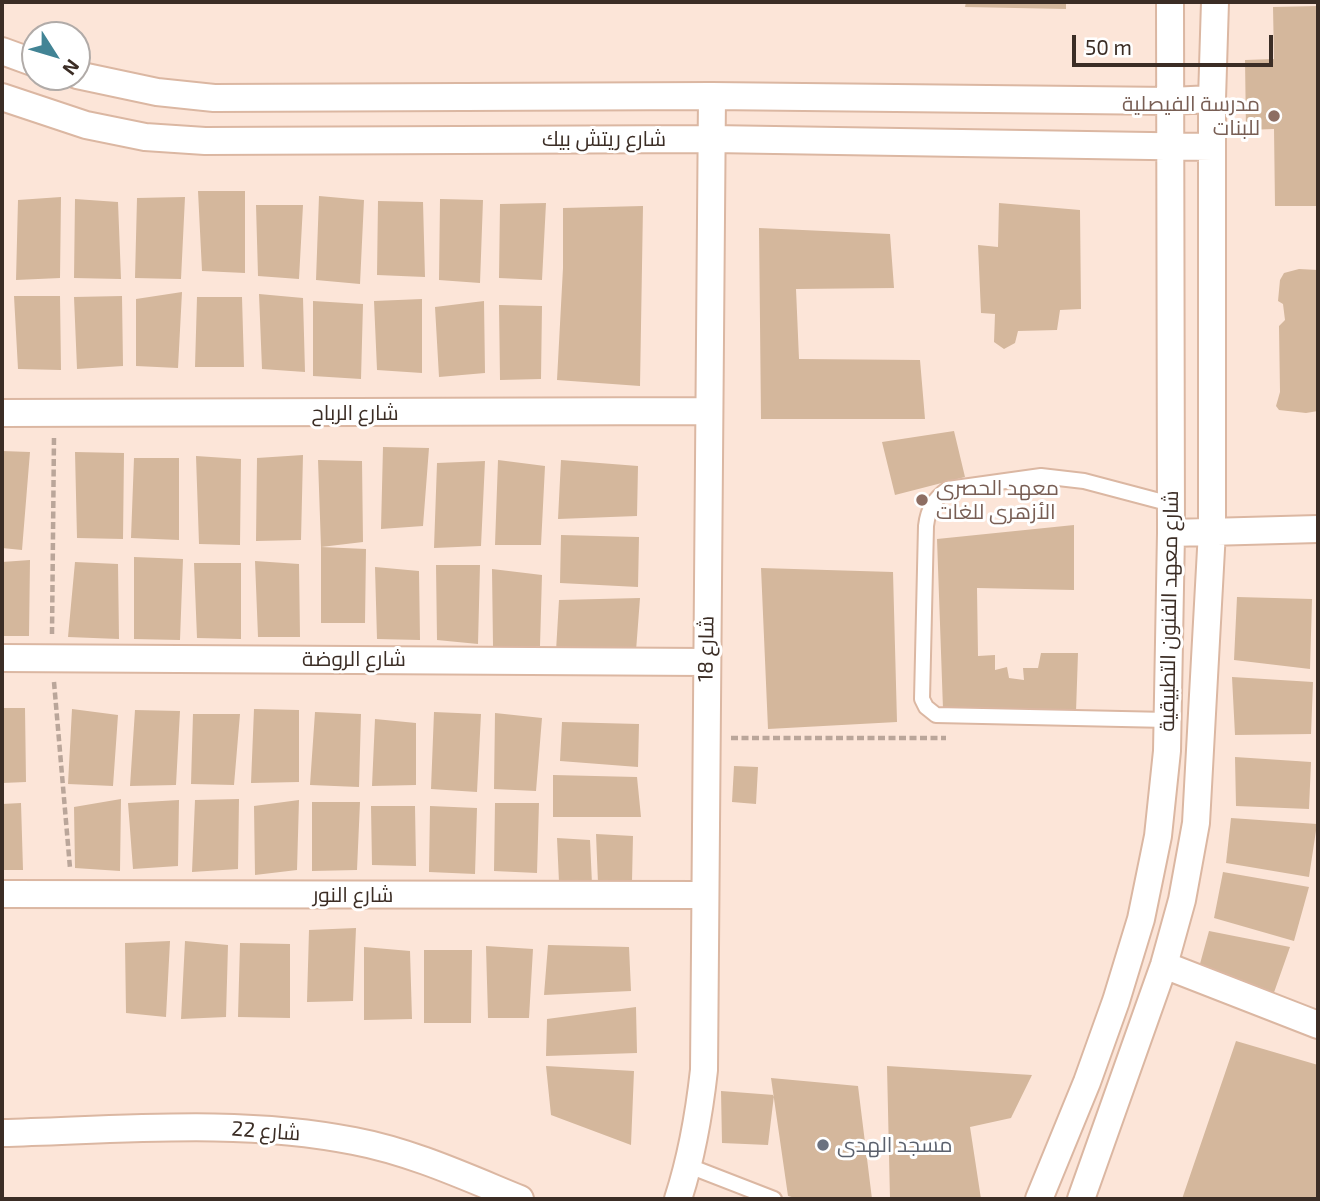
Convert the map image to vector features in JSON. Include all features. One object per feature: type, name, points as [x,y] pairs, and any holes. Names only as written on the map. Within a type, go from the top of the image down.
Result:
[{"type":"street","name":"شارع معهد الفنون التطبيقية","points":[[1039,1199],[1116,1000],[1141,919],[1158,836],[1167,751],[1171,533],[1170,2]]},
{"type":"street","name":"شارع معهد الفنون التطبيقية","points":[[1082,1199],[1164,965],[1182,901],[1196,823],[1212,531],[1212,99],[1215,2]]},
{"type":"street","points":[[2,51],[21,58]]},
{"type":"street","name":"شارع ريتش بيك","points":[[91,78],[156,92],[214,98],[712,96],[1171,101],[1212,99]]},
{"type":"street","name":"شارع 18","points":[[678,1199],[689,1166],[699,1118],[704,1070],[712,96]]},
{"type":"street","name":"شارع ريتش بيك","points":[[2,97],[86,125],[145,137],[205,141],[712,139],[1212,147]]},
{"type":"street","points":[[803,141],[805,97]]},
{"type":"street","name":"شارع الرباح","points":[[2,414],[709,411]]},
{"type":"street","points":[[1171,533],[1318,529]]},
{"type":"street","name":"شارع الروضة","points":[[2,658],[706,662]]},
{"type":"street","name":"شارع النور","points":[[2,894],[704,895]]},
{"type":"street","points":[[1164,965],[1318,1025]]},
{"type":"street","name":"شارع 22","points":[[2,1133],[218,1127],[287,1130],[355,1141],[422,1159],[520,1199]]},
{"type":"lane","points":[[1168,720],[936,715],[926,707],[922,699],[926,526],[928,514],[940,495],[948,489],[1041,476],[1084,481],[1171,504]]},
{"type":"lane","points":[[689,1166],[774,1199]]},
{"type":"path","points":[[705,738],[957,738]]},
{"type":"building","points":[[966,2],[1066,2],[1066,9],[965,7]]},
{"type":"building","points":[[1318,6],[1318,206],[1275,206],[1274,129],[1246,130],[1245,60],[1274,59],[1273,7]]},
{"type":"building","points":[[198,191],[245,191],[245,273],[202,271]]},
{"type":"building","points":[[319,196],[364,200],[360,284],[316,280]]},
{"type":"building","points":[[61,197],[60,278],[16,280],[18,200]]},
{"type":"building","points":[[185,197],[181,279],[135,278],[137,198]]},
{"type":"building","points":[[75,199],[118,202],[121,279],[74,278]]},
{"type":"building","points":[[440,199],[483,200],[480,283],[439,280]]},
{"type":"building","points":[[378,201],[423,202],[425,277],[377,275]]},
{"type":"building","points":[[546,203],[542,280],[499,278],[500,204]]},
{"type":"building","points":[[999,203],[1080,210],[1081,309],[1060,310],[1057,330],[1018,331],[1015,343],[1004,349],[994,342],[995,314],[981,313],[978,245],[998,247]]},
{"type":"building","points":[[256,205],[303,205],[299,279],[258,276]]},
{"type":"building","points":[[643,206],[640,386],[557,380],[563,208]]},
{"type":"building","points":[[759,228],[890,234],[894,288],[796,289],[799,359],[920,360],[925,419],[761,419]]},
{"type":"building","points":[[1299,269],[1318,270],[1318,411],[1306,413],[1279,410],[1276,406],[1280,392],[1279,326],[1285,320],[1283,304],[1278,301],[1280,280],[1284,273]]},
{"type":"building","points":[[182,292],[178,368],[136,366],[136,299]]},
{"type":"building","points":[[259,294],[303,298],[305,372],[262,369]]},
{"type":"building","points":[[14,296],[60,296],[61,370],[18,369]]},
{"type":"building","points":[[122,296],[123,366],[77,369],[74,297]]},
{"type":"building","points":[[197,297],[242,297],[244,367],[195,367]]},
{"type":"building","points":[[422,299],[422,373],[377,370],[374,301]]},
{"type":"building","points":[[313,301],[363,304],[361,379],[313,376]]},
{"type":"building","points":[[484,301],[485,373],[439,377],[435,307]]},
{"type":"building","points":[[499,305],[542,306],[541,379],[500,380]]},
{"type":"building","points":[[954,431],[965,477],[895,495],[882,442]]},
{"type":"building","points":[[383,447],[429,448],[423,526],[381,529]]},
{"type":"building","points":[[2,451],[30,452],[22,550],[2,548]]},
{"type":"building","points":[[75,452],[124,453],[123,539],[77,538]]},
{"type":"building","points":[[303,455],[301,540],[256,541],[257,458]]},
{"type":"building","points":[[196,456],[241,459],[240,545],[199,544]]},
{"type":"building","points":[[134,458],[179,458],[179,540],[131,538]]},
{"type":"building","points":[[318,460],[362,461],[363,542],[321,547]]},
{"type":"building","points":[[498,460],[545,466],[541,545],[495,545]]},
{"type":"building","points":[[561,460],[638,466],[637,516],[558,519]]},
{"type":"building","points":[[485,461],[481,546],[434,548],[437,463]]},
{"type":"building","points":[[1074,525],[1074,590],[977,588],[978,656],[995,655],[995,670],[1007,667],[1009,678],[1024,680],[1023,668],[1038,668],[1041,653],[1078,653],[1076,712],[943,709],[937,539]]},
{"type":"building","points":[[561,535],[639,537],[638,587],[560,583]]},
{"type":"building","points":[[321,547],[366,549],[365,623],[321,623]]},
{"type":"building","points":[[134,557],[183,559],[180,640],[134,639]]},
{"type":"building","points":[[30,560],[29,636],[2,636],[2,562]]},
{"type":"building","points":[[255,561],[299,564],[300,637],[258,637]]},
{"type":"building","points":[[75,562],[118,564],[119,639],[68,637]]},
{"type":"building","points":[[194,563],[241,563],[241,639],[197,638]]},
{"type":"building","points":[[436,565],[480,565],[478,644],[437,640]]},
{"type":"building","points":[[375,567],[419,571],[420,640],[377,639]]},
{"type":"building","points":[[761,568],[893,572],[897,722],[768,729]]},
{"type":"building","points":[[492,569],[542,575],[540,646],[493,646]]},
{"type":"building","points":[[1237,597],[1312,599],[1310,669],[1234,660]]},
{"type":"building","points":[[640,598],[636,651],[556,651],[559,600]]},
{"type":"building","points":[[1232,677],[1313,682],[1311,734],[1235,735]]},
{"type":"building","points":[[2,708],[25,708],[26,782],[2,783]]},
{"type":"building","points":[[72,709],[118,715],[113,786],[68,784]]},
{"type":"building","points":[[254,709],[299,710],[299,782],[251,783]]},
{"type":"building","points":[[135,710],[180,711],[176,785],[130,786]]},
{"type":"building","points":[[315,712],[361,714],[359,787],[310,785]]},
{"type":"building","points":[[434,712],[481,714],[477,792],[431,789]]},
{"type":"building","points":[[495,713],[542,718],[536,791],[494,789]]},
{"type":"building","points":[[193,714],[240,714],[234,785],[191,784]]},
{"type":"building","points":[[375,719],[416,723],[416,785],[372,786]]},
{"type":"building","points":[[562,722],[639,724],[638,767],[560,761]]},
{"type":"building","points":[[1235,757],[1311,762],[1309,809],[1236,806]]},
{"type":"building","points":[[734,766],[758,767],[756,804],[732,802]]},
{"type":"building","points":[[553,775],[637,777],[641,817],[553,817]]},
{"type":"building","points":[[121,799],[120,871],[75,868],[74,807]]},
{"type":"building","points":[[239,799],[238,869],[192,872],[195,800]]},
{"type":"building","points":[[179,800],[178,866],[133,869],[128,803]]},
{"type":"building","points":[[299,800],[297,870],[255,875],[254,806]]},
{"type":"building","points":[[312,802],[360,802],[357,870],[312,871]]},
{"type":"building","points":[[21,803],[23,870],[2,870],[2,804]]},
{"type":"building","points":[[495,803],[539,803],[537,873],[494,871]]},
{"type":"building","points":[[371,806],[415,806],[416,866],[372,865]]},
{"type":"building","points":[[430,806],[477,808],[475,874],[429,872]]},
{"type":"building","points":[[1231,818],[1317,824],[1309,877],[1226,863]]},
{"type":"building","points":[[596,834],[633,836],[632,881],[598,883]]},
{"type":"building","points":[[557,838],[590,840],[592,884],[559,882]]},
{"type":"building","points":[[1223,872],[1309,887],[1294,941],[1214,918]]},
{"type":"building","points":[[356,928],[353,1001],[307,1002],[309,930]]},
{"type":"building","points":[[1209,931],[1290,947],[1271,1001],[1198,971]]},
{"type":"building","points":[[170,941],[166,1017],[126,1013],[125,943]]},
{"type":"building","points":[[185,941],[228,945],[226,1017],[181,1019]]},
{"type":"building","points":[[240,943],[290,944],[290,1018],[238,1017]]},
{"type":"building","points":[[548,945],[629,947],[631,991],[544,995]]},
{"type":"building","points":[[486,946],[533,949],[529,1018],[488,1018]]},
{"type":"building","points":[[364,947],[410,951],[412,1019],[364,1020]]},
{"type":"building","points":[[424,950],[472,950],[471,1023],[424,1023]]},
{"type":"building","points":[[636,1007],[637,1053],[546,1056],[547,1019]]},
{"type":"building","points":[[1236,1041],[1318,1065],[1318,1199],[1182,1199]]},
{"type":"building","points":[[546,1066],[634,1071],[631,1145],[551,1115]]},
{"type":"building","points":[[887,1066],[1032,1075],[1011,1118],[970,1127],[981,1199],[890,1199]]},
{"type":"building","name":"مسجد الهدى","points":[[771,1078],[858,1086],[872,1199],[799,1199],[788,1196]]},
{"type":"building","points":[[721,1091],[774,1095],[768,1145],[722,1143]]},
{"type":"place","name":"مدرسة الفيصلية للبنات","points":[[1274,116]]},
{"type":"place","name":"معهد الحصرى الأزهرى للغات","points":[[922,500]]},
{"type":"place","name":"مسجد الهدى","points":[[823,1145]]}]
